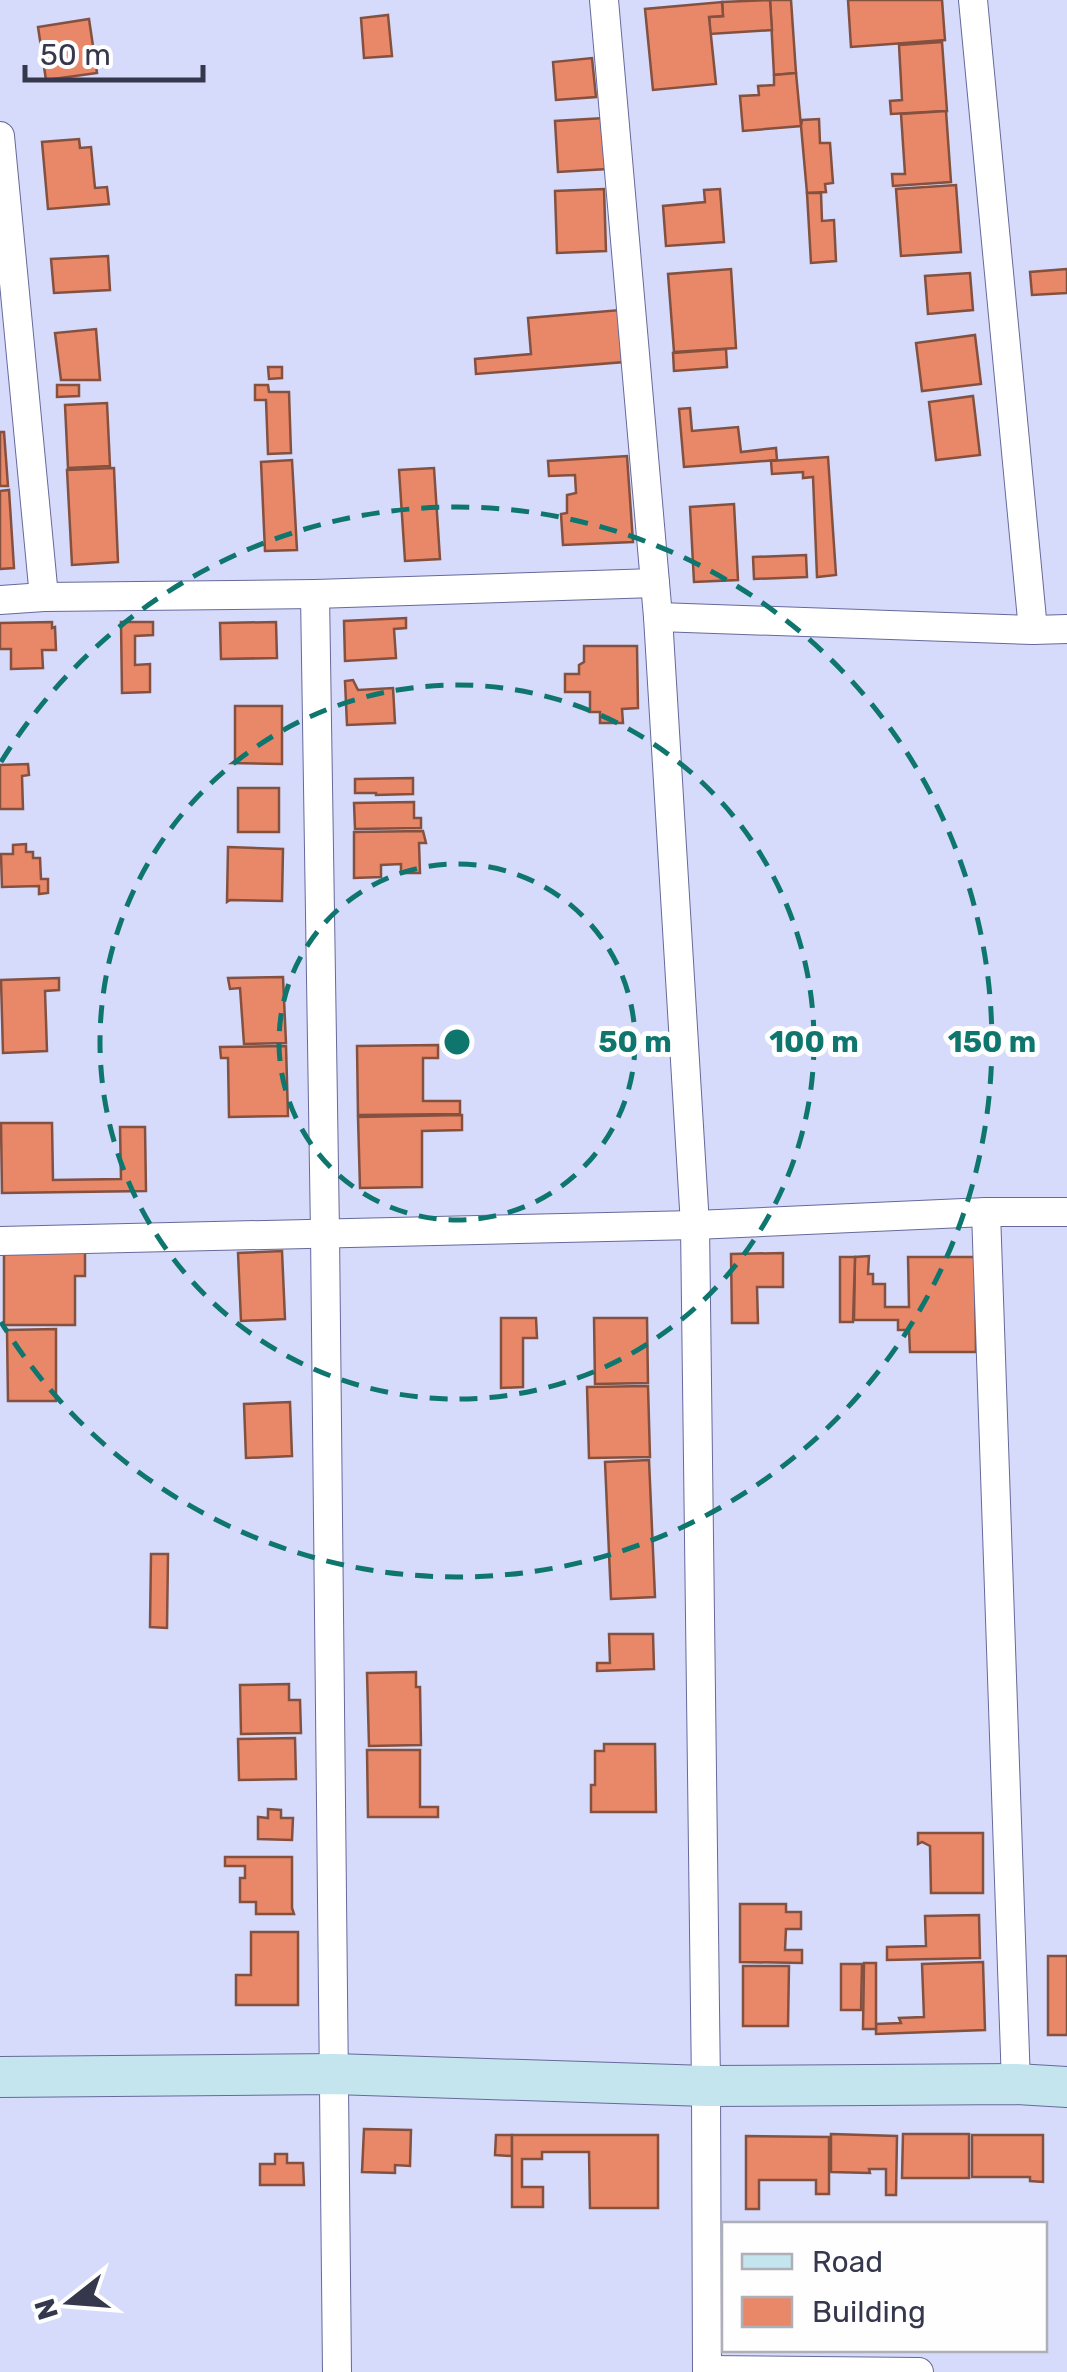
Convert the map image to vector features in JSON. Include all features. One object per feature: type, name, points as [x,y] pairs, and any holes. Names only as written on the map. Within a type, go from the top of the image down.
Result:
[{"type":"street","points":[[604,0],[658,617],[695,1225],[707,2371],[919,2372]]},
{"type":"street","points":[[972,0],[1032,630]]},
{"type":"street","points":[[0,136],[44,598]]},
{"type":"street","points":[[0,600],[655,583]]},
{"type":"street","points":[[314,594],[326,1233],[337,2372]]},
{"type":"street","points":[[658,617],[1067,629]]},
{"type":"street","points":[[986,1212],[1016,2084]]},
{"type":"street","points":[[0,1241],[1067,1212]]},
{"type":"street","points":[[0,2078],[334,2074],[706,2086],[1067,2086]]},
{"type":"building","points":[[770,0],[791,0],[796,73],[774,75]]},
{"type":"building","points":[[770,0],[772,30],[710,34],[709,17],[723,16],[722,2]]},
{"type":"building","points":[[848,0],[942,0],[945,40],[851,47]]},
{"type":"building","points":[[722,2],[723,16],[709,17],[716,84],[653,90],[645,9]]},
{"type":"building","points":[[388,15],[392,56],[364,58],[361,18]]},
{"type":"building","points":[[89,19],[97,73],[46,80],[38,27]]},
{"type":"building","points":[[942,42],[947,111],[891,114],[890,101],[902,100],[899,45]]},
{"type":"building","points":[[592,58],[596,97],[556,100],[553,62]]},
{"type":"building","points":[[796,73],[801,126],[743,131],[740,96],[759,95],[758,86],[774,85],[774,75]]},
{"type":"building","points":[[946,111],[951,182],[893,186],[892,174],[905,174],[901,114]]},
{"type":"building","points":[[604,118],[607,169],[558,172],[555,121]]},
{"type":"building","points":[[819,119],[820,143],[830,143],[833,183],[825,184],[826,192],[807,193],[801,126],[802,120]]},
{"type":"building","points":[[79,139],[80,148],[91,147],[95,188],[107,187],[109,204],[48,209],[42,142]]},
{"type":"building","points":[[956,185],[961,252],[901,256],[896,189]]},
{"type":"building","points":[[604,189],[606,251],[557,253],[555,191]]},
{"type":"building","points":[[720,189],[724,242],[666,246],[663,206],[705,202],[704,190]]},
{"type":"building","points":[[807,193],[821,193],[822,221],[834,220],[836,261],[811,263]]},
{"type":"building","points":[[108,256],[110,290],[54,293],[51,259]]},
{"type":"building","points":[[731,269],[736,348],[674,352],[668,274]]},
{"type":"building","points":[[1067,269],[1067,293],[1032,295],[1030,272]]},
{"type":"building","points":[[970,273],[973,310],[928,314],[925,276]]},
{"type":"building","points":[[620,310],[624,362],[476,374],[475,359],[531,354],[528,318]]},
{"type":"building","points":[[96,329],[100,380],[61,380],[55,333]]},
{"type":"building","points":[[975,335],[981,384],[922,391],[916,343]]},
{"type":"building","points":[[726,349],[727,367],[674,371],[673,353]]},
{"type":"building","points":[[268,367],[282,367],[282,378],[269,379]]},
{"type":"building","points":[[57,385],[79,385],[79,396],[57,397]]},
{"type":"building","points":[[255,385],[268,385],[269,392],[289,392],[291,453],[268,454],[266,400],[255,400]]},
{"type":"building","points":[[973,396],[980,455],[936,460],[929,402]]},
{"type":"building","points":[[107,403],[110,466],[68,468],[65,405]]},
{"type":"building","points":[[690,408],[692,431],[738,427],[741,452],[776,448],[777,460],[684,467],[679,409]]},
{"type":"building","points":[[0,432],[4,432],[8,486],[0,486]]},
{"type":"building","points":[[627,456],[633,542],[563,545],[561,514],[567,513],[567,495],[576,493],[575,475],[549,476],[548,461]]},
{"type":"building","points":[[828,457],[836,575],[817,577],[813,477],[803,478],[803,472],[772,474],[771,461]]},
{"type":"building","points":[[292,460],[297,550],[265,551],[261,462]]},
{"type":"building","points":[[114,468],[118,562],[72,565],[67,470]]},
{"type":"building","points":[[434,468],[440,559],[405,561],[399,470]]},
{"type":"building","points":[[9,490],[14,568],[0,569],[0,491]]},
{"type":"building","points":[[734,504],[738,580],[694,582],[690,507]]},
{"type":"building","points":[[806,555],[807,577],[754,579],[753,557]]},
{"type":"building","points":[[406,618],[406,628],[394,629],[396,658],[345,661],[344,621]]},
{"type":"building","points":[[52,622],[56,650],[42,650],[43,668],[11,669],[11,649],[0,649],[0,623]]},
{"type":"building","points":[[121,622],[153,622],[153,635],[135,636],[135,665],[150,664],[150,692],[122,693]]},
{"type":"building","points":[[276,622],[277,658],[221,659],[220,623]]},
{"type":"building","points":[[584,646],[637,646],[638,708],[622,709],[623,723],[600,723],[600,712],[590,712],[590,692],[565,692],[565,674],[579,674]]},
{"type":"building","points":[[353,680],[358,690],[393,688],[395,723],[347,725],[345,681]]},
{"type":"building","points":[[235,706],[282,706],[282,764],[232,763]]},
{"type":"building","points":[[28,764],[29,775],[22,776],[23,809],[0,809],[0,765]]},
{"type":"building","points":[[413,778],[413,794],[355,793],[355,779]]},
{"type":"building","points":[[238,788],[279,788],[279,832],[238,832]]},
{"type":"building","points":[[414,802],[414,818],[421,818],[421,828],[355,829],[354,803]]},
{"type":"building","points":[[423,831],[426,843],[419,843],[420,873],[401,873],[401,864],[381,865],[381,877],[354,878],[354,832]]},
{"type":"building","points":[[26,844],[26,852],[40,858],[41,879],[48,879],[48,893],[39,894],[39,886],[2,887],[1,854],[13,854],[13,845]]},
{"type":"building","points":[[228,847],[283,849],[282,901],[227,902]]},
{"type":"building","points":[[283,977],[286,1043],[244,1044],[240,988],[230,989],[228,978]]},
{"type":"building","points":[[59,978],[59,990],[45,991],[47,1051],[3,1053],[1,980]]},
{"type":"building","points":[[438,1045],[438,1058],[423,1058],[423,1101],[460,1101],[460,1114],[358,1115],[357,1046]]},
{"type":"building","points":[[286,1046],[288,1116],[229,1117],[228,1058],[221,1058],[220,1047]]},
{"type":"building","points":[[462,1115],[462,1130],[422,1131],[422,1187],[360,1188],[358,1117]]},
{"type":"building","points":[[1,1123],[52,1123],[53,1180],[121,1179],[120,1127],[145,1127],[146,1191],[2,1193]]},
{"type":"building","points":[[4,1248],[85,1248],[85,1276],[75,1276],[75,1325],[4,1325]]},
{"type":"building","points":[[282,1251],[285,1319],[241,1321],[238,1253]]},
{"type":"building","points":[[783,1253],[783,1287],[757,1287],[758,1323],[732,1323],[731,1254]]},
{"type":"building","points":[[869,1256],[868,1274],[873,1274],[873,1284],[885,1284],[885,1307],[909,1307],[908,1257],[975,1257],[976,1352],[910,1352],[909,1330],[898,1330],[898,1320],[854,1320],[855,1257]]},
{"type":"building","points":[[840,1257],[855,1257],[853,1322],[840,1322]]},
{"type":"building","points":[[501,1318],[536,1318],[537,1338],[523,1338],[523,1387],[501,1388]]},
{"type":"building","points":[[594,1318],[647,1318],[648,1383],[595,1384]]},
{"type":"building","points":[[56,1329],[56,1401],[8,1401],[7,1330]]},
{"type":"building","points":[[648,1386],[650,1457],[589,1458],[587,1387]]},
{"type":"building","points":[[290,1402],[292,1456],[246,1458],[244,1404]]},
{"type":"building","points":[[649,1460],[655,1597],[611,1599],[605,1462]]},
{"type":"building","points":[[151,1554],[168,1554],[167,1628],[150,1627]]},
{"type":"building","points":[[609,1634],[653,1634],[654,1669],[597,1671],[597,1663],[610,1663]]},
{"type":"building","points":[[416,1672],[421,1745],[369,1746],[367,1673]]},
{"type":"building","points":[[289,1684],[289,1700],[300,1700],[301,1733],[241,1734],[240,1685]]},
{"type":"building","points":[[295,1738],[296,1779],[239,1780],[238,1739]]},
{"type":"building","points":[[604,1744],[655,1744],[656,1812],[591,1812],[595,1751],[604,1751]]},
{"type":"building","points":[[367,1750],[420,1750],[420,1807],[438,1807],[438,1817],[368,1817]]},
{"type":"building","points":[[268,1809],[281,1810],[281,1818],[293,1818],[292,1840],[258,1839],[258,1817],[268,1818]]},
{"type":"building","points":[[918,1833],[983,1833],[983,1893],[931,1893],[930,1846],[918,1844]]},
{"type":"building","points":[[225,1857],[292,1857],[294,1914],[256,1914],[256,1902],[240,1902],[240,1878],[245,1878],[245,1866],[225,1866]]},
{"type":"building","points":[[740,1904],[786,1904],[786,1912],[801,1912],[801,1929],[786,1929],[785,1950],[802,1950],[802,1963],[740,1962]]},
{"type":"building","points":[[979,1915],[980,1958],[887,1960],[887,1947],[926,1946],[925,1916]]},
{"type":"building","points":[[251,1932],[298,1932],[298,2005],[236,2005],[236,1975],[251,1975]]},
{"type":"building","points":[[1048,1956],[1067,1956],[1067,2035],[1048,2035]]},
{"type":"building","points":[[983,1962],[985,2030],[876,2034],[876,2024],[924,2017],[922,1964]]},
{"type":"building","points":[[864,1963],[876,1963],[876,2029],[863,2029]]},
{"type":"building","points":[[841,1964],[862,1964],[861,2010],[841,2010]]},
{"type":"building","points":[[743,1966],[789,1966],[788,2026],[743,2026]]},
{"type":"building","points":[[364,2129],[411,2130],[410,2166],[395,2165],[395,2173],[362,2172]]},
{"type":"building","points":[[831,2134],[897,2136],[896,2195],[886,2195],[886,2169],[869,2169],[870,2173],[831,2172]]},
{"type":"building","points":[[903,2134],[969,2134],[969,2178],[902,2178]]},
{"type":"building","points":[[496,2135],[512,2135],[512,2156],[495,2155]]},
{"type":"building","points":[[512,2135],[658,2135],[658,2208],[590,2208],[589,2152],[542,2152],[542,2159],[522,2159],[522,2187],[543,2187],[543,2207],[512,2207]]},
{"type":"building","points":[[972,2135],[1043,2135],[1043,2182],[1030,2181],[1030,2177],[972,2177]]},
{"type":"building","points":[[746,2136],[829,2137],[829,2194],[816,2194],[816,2180],[759,2180],[759,2209],[746,2209]]},
{"type":"building","points":[[275,2154],[287,2154],[287,2163],[303,2163],[304,2185],[260,2185],[260,2164],[275,2164]]}]
